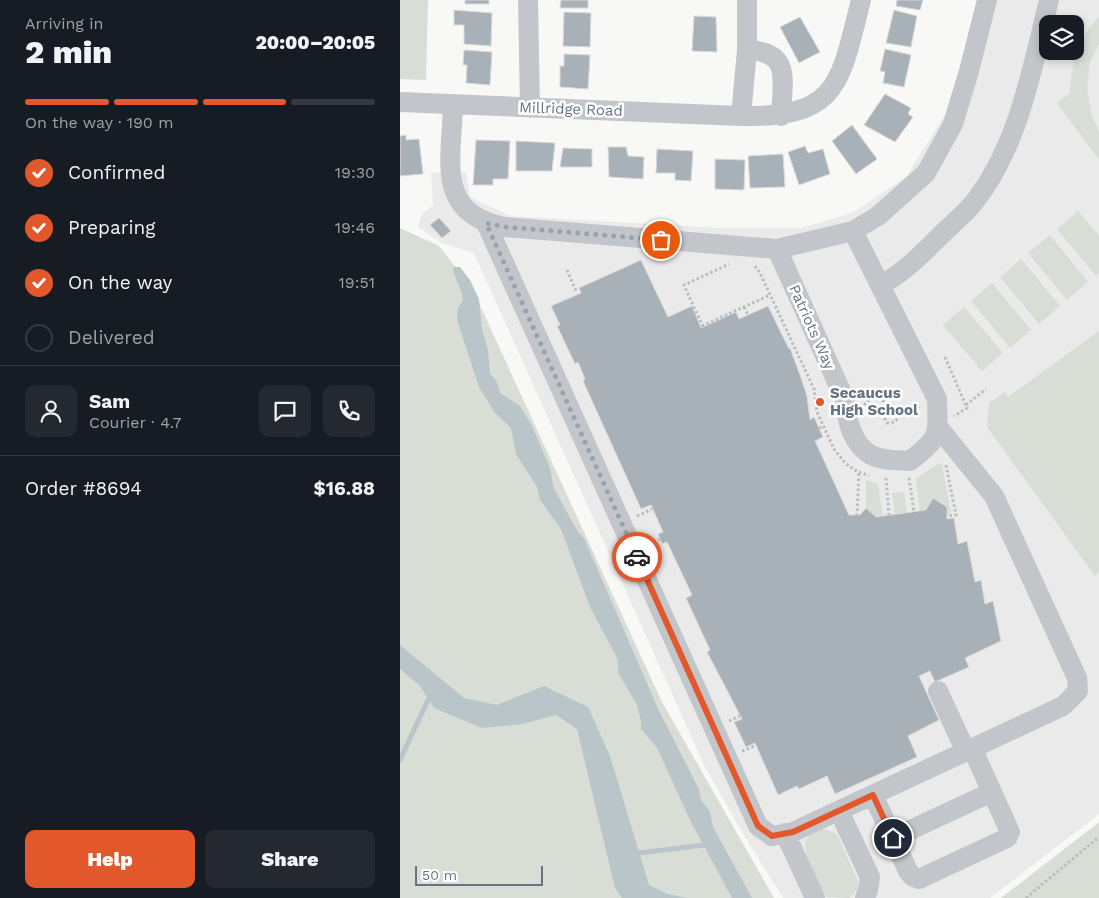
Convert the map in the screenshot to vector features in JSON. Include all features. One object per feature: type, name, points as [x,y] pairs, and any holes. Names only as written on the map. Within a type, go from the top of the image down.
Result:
[{"type":"street","points":[[528,0],[530,108]]},
{"type":"street","points":[[742,116],[747,50],[747,0]]},
{"type":"street","name":"Millridge Road","points":[[400,102],[781,116],[810,106],[821,100],[831,90],[844,68],[861,0]]},
{"type":"street","points":[[453,104],[451,172],[454,190],[460,204],[486,223],[505,227],[777,249],[852,231],[878,216],[926,173],[953,124],[987,0]]},
{"type":"street","points":[[881,285],[896,276],[926,250],[972,204],[1000,159],[1021,112],[1049,0]]},
{"type":"street","points":[[747,50],[763,51],[776,58],[782,78],[781,116]]},
{"type":"street","points":[[486,223],[758,826],[772,836],[793,832],[1063,706],[1078,691],[1077,678],[994,496],[938,427],[937,399],[852,231]]},
{"type":"street","name":"Patriots Way","points":[[777,249],[845,400],[847,417],[857,442],[872,456],[910,461],[934,442],[938,427]]},
{"type":"street","points":[[873,795],[908,871],[912,876],[919,879],[1008,838],[1010,832],[992,792],[938,690]]},
{"type":"street","points":[[893,838],[992,792]]},
{"type":"street","points":[[838,811],[870,877],[865,898]]},
{"type":"street","points":[[785,833],[815,898]]},
{"type":"path","points":[[567,270],[578,293]]},
{"type":"path","points":[[702,326],[770,295]]},
{"type":"path","points":[[744,307],[748,315]]},
{"type":"path","points":[[966,405],[986,388]]},
{"type":"path","points":[[862,411],[870,397],[878,391],[888,410]]},
{"type":"path","points":[[888,410],[898,412],[916,403],[919,413]]},
{"type":"path","points":[[888,410],[884,416],[886,423],[895,422],[899,416],[898,412]]},
{"type":"path","points":[[819,428],[824,426]]},
{"type":"path","points":[[857,516],[859,472]]},
{"type":"path","points":[[909,477],[914,512]]},
{"type":"path","points":[[886,478],[889,516]]},
{"type":"path","points":[[635,517],[652,509]]},
{"type":"path","points":[[648,545],[660,539]]},
{"type":"path","points":[[728,722],[740,716]]},
{"type":"path","points":[[742,752],[755,746]]},
{"type":"path","points":[[1026,898],[1099,837]]},
{"type":"shaded area","points":[[400,0],[428,0],[426,80],[400,79]]},
{"type":"shaded area","name":"Secaucus High School","points":[[977,0],[1099,0],[1099,814],[990,898],[783,898],[737,824],[704,765],[474,253],[442,243],[418,227],[422,214],[433,205],[431,173],[466,172],[470,197],[511,216],[722,228],[801,228],[852,213],[906,177],[952,103]]},
{"type":"shaded area","points":[[1099,17],[1099,44],[1090,62],[1087,88],[1091,113],[1099,132],[1099,160],[1057,103],[1070,93],[1075,60],[1084,60],[1084,37]]},
{"type":"shaded area","points":[[1078,211],[1099,236],[1099,273],[1096,276],[1057,229]]},
{"type":"shaded area","points":[[400,228],[439,246],[472,288],[662,702],[774,898],[400,898]]},
{"type":"shaded area","points":[[1050,235],[1088,282],[1067,300],[1028,253]]},
{"type":"shaded area","points":[[1021,259],[1060,306],[1039,324],[1000,277]]},
{"type":"shaded area","points":[[453,267],[460,267],[470,280],[479,299],[490,373],[497,382],[500,393],[520,406],[532,426],[550,468],[554,489],[578,532],[584,538],[659,711],[699,789],[701,800],[710,812],[713,827],[752,898],[732,898],[691,822],[657,748],[641,729],[637,705],[619,674],[617,658],[590,607],[561,529],[540,500],[537,487],[516,454],[511,428],[495,413],[479,387],[457,320],[458,308],[463,300]]},
{"type":"shaded area","points":[[992,283],[1031,330],[1010,348],[971,301]]},
{"type":"shaded area","points":[[964,307],[1003,353],[982,371],[943,325]]},
{"type":"shaded area","points":[[1099,331],[1099,572],[1095,576],[987,427],[989,403],[1005,392],[1008,397]]},
{"type":"shaded area","points":[[939,463],[942,464],[951,513],[946,514],[947,507],[933,498],[926,510],[920,511],[916,479]]},
{"type":"shaded area","points":[[866,480],[878,484],[883,516],[876,517],[866,508]]},
{"type":"shaded area","points":[[904,492],[907,513],[895,515],[892,493]]},
{"type":"shaded area","points":[[400,645],[464,698],[497,705],[544,686],[588,707],[610,756],[649,885],[668,894],[686,898],[622,898],[615,888],[577,729],[556,715],[522,724],[482,728],[434,708],[420,686],[400,669]]},
{"type":"shaded area","points":[[1099,822],[1099,898],[1001,898],[1094,826]]},
{"type":"shaded area","points":[[822,829],[834,832],[838,836],[858,881],[858,889],[849,898],[826,897],[812,869],[806,853],[806,841],[810,835]]},
{"type":"building","points":[[465,0],[489,0],[489,4],[465,4]]},
{"type":"building","points":[[561,0],[588,0],[588,8],[560,8]]},
{"type":"building","points":[[897,0],[923,0],[920,10],[896,6]]},
{"type":"building","points":[[454,10],[492,13],[491,46],[464,44],[464,25],[454,25]]},
{"type":"building","points":[[894,10],[917,16],[911,47],[886,43]]},
{"type":"building","points":[[564,12],[591,13],[590,47],[563,46]]},
{"type":"building","points":[[694,16],[716,17],[717,52],[692,51]]},
{"type":"building","points":[[800,17],[820,52],[799,63],[780,27]]},
{"type":"building","points":[[885,49],[911,55],[904,87],[883,83],[885,72],[880,71]]},
{"type":"building","points":[[464,50],[492,52],[490,85],[466,83],[467,65],[463,65]]},
{"type":"building","points":[[564,54],[590,55],[588,89],[560,87],[560,66],[564,66]]},
{"type":"building","points":[[885,94],[911,108],[908,114],[913,117],[895,142],[864,125]]},
{"type":"building","points":[[852,125],[877,159],[856,174],[832,141]]},
{"type":"building","points":[[406,135],[406,140],[419,139],[423,174],[400,176],[400,136]]},
{"type":"building","points":[[476,140],[510,141],[508,179],[493,179],[493,185],[473,185]]},
{"type":"building","points":[[516,141],[555,143],[552,171],[516,171]]},
{"type":"building","points":[[805,146],[808,153],[823,149],[830,174],[799,185],[788,152]]},
{"type":"building","points":[[608,147],[626,147],[628,156],[644,157],[643,179],[609,177]]},
{"type":"building","points":[[563,148],[592,149],[592,167],[560,167]]},
{"type":"building","points":[[657,149],[693,151],[691,181],[675,180],[675,173],[656,173]]},
{"type":"building","points":[[783,154],[785,187],[750,188],[748,156]]},
{"type":"building","points":[[715,159],[745,160],[744,190],[715,189]]},
{"type":"building","points":[[439,218],[451,231],[442,238],[430,225]]},
{"type":"building","points":[[641,260],[668,317],[692,306],[701,328],[736,312],[739,319],[768,306],[790,348],[807,396],[810,420],[814,417],[823,437],[815,441],[849,515],[860,515],[866,508],[876,517],[926,510],[933,498],[947,507],[947,519],[954,518],[958,544],[967,541],[975,582],[981,580],[985,604],[993,601],[1001,641],[965,658],[969,667],[935,682],[930,671],[919,676],[939,720],[908,736],[917,757],[835,794],[827,776],[799,789],[797,786],[778,795],[755,743],[746,747],[734,722],[742,719],[707,652],[710,650],[686,598],[692,595],[667,542],[662,544],[658,534],[663,532],[651,505],[641,509],[583,381],[585,379],[578,362],[575,364],[557,326],[560,325],[551,306],[581,293],[579,288]]},
{"type":"waterway","points":[[400,760],[428,700]]},
{"type":"waterway","points":[[639,853],[704,845]]},
{"type":"way so far","points":[[637,557],[486,223],[505,227],[661,240]]},
{"type":"place","name":"Secaucus High School","points":[[820,402]]},
{"type":"route","points":[[637,557],[758,826],[772,836],[793,832],[873,795],[893,838]]}]
